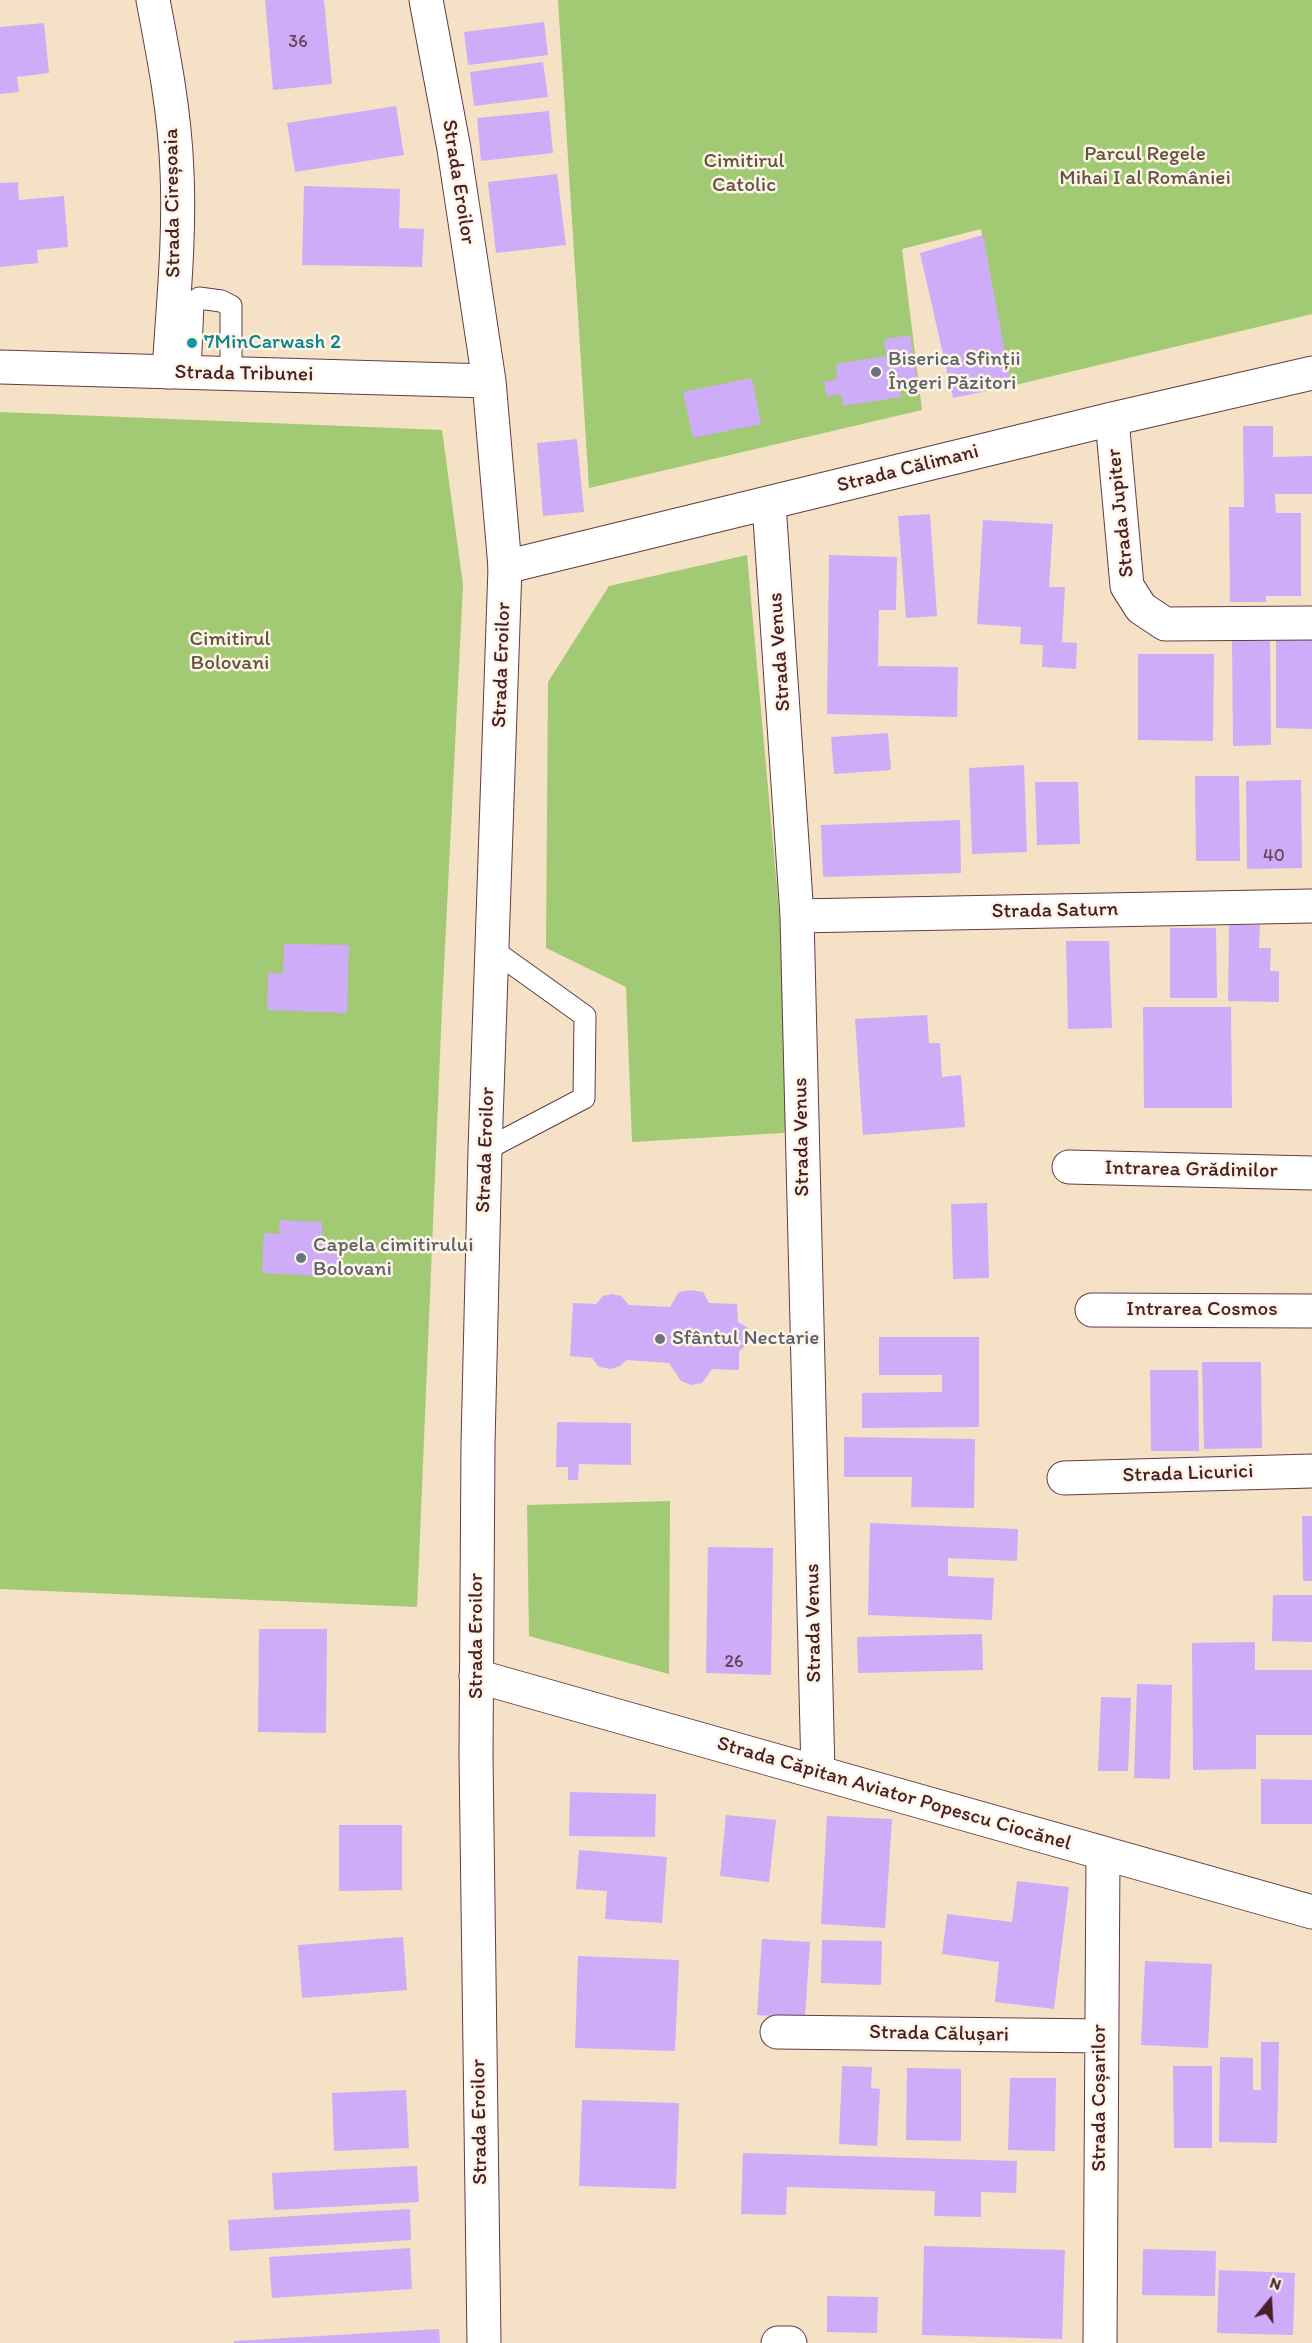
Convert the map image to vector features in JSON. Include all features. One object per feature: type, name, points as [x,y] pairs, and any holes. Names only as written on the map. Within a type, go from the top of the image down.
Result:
[{"type":"street","name":"Strada Cireșoaia","points":[[153,0],[169,85],[177,170],[180,372]]},
{"type":"street","name":"Strada Eroilor","points":[[426,0],[454,149],[489,381],[505,567],[485,1150],[478,1444],[476,1676],[484,2343]]},
{"type":"street","name":"Strada Tribunei","points":[[0,367],[489,381]]},
{"type":"street","name":"Strada Călimani","points":[[505,567],[1112,419],[1312,374]]},
{"type":"street","name":"Strada Jupiter","points":[[1112,419],[1127,586],[1141,608],[1165,624],[1312,623]]},
{"type":"street","name":"Strada Venus","points":[[770,504],[797,916],[818,1772]]},
{"type":"street","name":"Strada Saturn","points":[[797,916],[1312,906]]},
{"type":"street","name":"Intrarea Grădinilor","points":[[1069,1167],[1312,1173]]},
{"type":"street","name":"Intrarea Cosmos","points":[[1092,1310],[1312,1311]]},
{"type":"street","name":"Strada Licurici","points":[[1064,1478],[1312,1471]]},
{"type":"street","name":"Strada Căpitan Aviator Popescu Ciocănel","points":[[476,1676],[1312,1912]]},
{"type":"street","name":"Strada Coșarilor","points":[[1100,2343],[1100,2036],[1103,1854]]},
{"type":"street","name":"Strada Călușari","points":[[777,2031],[1100,2036]]},
{"type":"street","points":[[778,2343],[790,2343]]},
{"type":"lane","points":[[180,372],[193,303],[199,298],[231,306],[231,374]]},
{"type":"lane","points":[[485,1150],[584,1098],[585,1016],[493,950]]},
{"type":"green space","points":[[558,0],[1312,0],[1312,314],[1011,386],[981,229],[902,249],[922,410],[589,488]]},
{"type":"green space","name":"Cimitirul Bolovani","points":[[0,412],[442,430],[463,585],[442,1007],[417,1607],[0,1589]]},
{"type":"green space","points":[[747,555],[798,1121],[783,1133],[632,1142],[626,987],[546,948],[548,682],[609,586]]},
{"type":"green space","points":[[670,1501],[669,1674],[529,1636],[527,1505]]},
{"type":"building","points":[[265,0],[324,0],[332,84],[273,90]]},
{"type":"building","points":[[544,22],[548,55],[468,65],[464,32]]},
{"type":"building","points":[[44,23],[49,73],[17,77],[19,92],[0,94],[0,27]]},
{"type":"building","points":[[543,62],[548,97],[474,106],[470,72]]},
{"type":"building","points":[[396,106],[404,155],[295,172],[287,123]]},
{"type":"building","points":[[549,111],[553,153],[481,161],[477,118]]},
{"type":"building","points":[[557,174],[566,245],[496,253],[488,182]]},
{"type":"building","points":[[18,182],[19,200],[64,196],[68,247],[37,250],[38,263],[0,267],[0,183]]},
{"type":"building","points":[[304,186],[400,189],[399,228],[424,229],[422,267],[302,265]]},
{"type":"building","points":[[983,235],[1011,386],[953,398],[920,253]]},
{"type":"building","name":"Biserica Sfinții Îngeri Păzitori","points":[[910,335],[918,385],[900,388],[901,397],[843,406],[841,394],[827,397],[824,382],[837,379],[836,364],[886,356],[884,339]]},
{"type":"building","points":[[752,378],[761,424],[693,438],[683,392]]},
{"type":"building","points":[[1243,426],[1273,426],[1273,457],[1312,456],[1312,494],[1275,494],[1276,513],[1301,513],[1301,596],[1266,596],[1266,602],[1230,602],[1229,507],[1244,507]]},
{"type":"building","points":[[577,439],[584,512],[543,516],[537,443]]},
{"type":"building","points":[[930,514],[937,616],[906,618],[898,516]]},
{"type":"building","points":[[983,520],[1053,524],[1049,587],[1065,587],[1062,642],[1077,643],[1076,669],[1042,667],[1043,645],[1020,644],[1021,627],[977,624]]},
{"type":"building","points":[[829,555],[897,557],[896,610],[879,610],[878,666],[958,667],[957,717],[827,714]]},
{"type":"building","points":[[1276,639],[1312,639],[1312,729],[1276,728]]},
{"type":"building","points":[[1232,641],[1270,641],[1271,745],[1233,746]]},
{"type":"building","points":[[1138,654],[1214,654],[1213,741],[1138,740]]},
{"type":"building","points":[[888,733],[891,770],[834,774],[831,737]]},
{"type":"building","points":[[1024,765],[1027,852],[972,854],[969,768]]},
{"type":"building","points":[[1195,776],[1239,776],[1240,861],[1196,861]]},
{"type":"building","points":[[1301,780],[1302,868],[1247,869],[1246,781]]},
{"type":"building","points":[[1035,782],[1078,782],[1080,844],[1037,845]]},
{"type":"building","points":[[960,820],[961,873],[823,877],[821,825]]},
{"type":"building","points":[[1229,925],[1260,925],[1259,948],[1271,948],[1270,971],[1279,971],[1279,1002],[1228,1001]]},
{"type":"building","points":[[1170,928],[1216,928],[1217,998],[1170,998]]},
{"type":"building","points":[[1066,941],[1109,941],[1112,1028],[1068,1029]]},
{"type":"building","points":[[284,944],[349,945],[347,1013],[267,1010],[268,973],[283,973]]},
{"type":"building","points":[[1143,1007],[1231,1007],[1232,1108],[1144,1108]]},
{"type":"building","points":[[927,1015],[929,1043],[940,1043],[942,1077],[961,1075],[965,1127],[863,1135],[855,1019]]},
{"type":"building","points":[[987,1203],[989,1278],[953,1279],[951,1204]]},
{"type":"building","name":"Capela cimitirului Bolovani","points":[[280,1220],[322,1222],[322,1241],[340,1242],[339,1277],[262,1273],[264,1233],[279,1234]]},
{"type":"building","name":"Sfântul Nectarie","points":[[691,1290],[703,1292],[709,1303],[737,1304],[738,1322],[748,1328],[750,1336],[749,1343],[739,1351],[739,1370],[712,1369],[702,1383],[691,1385],[681,1381],[669,1363],[627,1360],[611,1369],[599,1367],[592,1358],[570,1356],[573,1303],[596,1304],[603,1296],[612,1294],[621,1296],[629,1305],[670,1307],[679,1292]]},
{"type":"building","points":[[879,1337],[979,1337],[979,1427],[862,1428],[862,1393],[942,1392],[942,1375],[879,1375]]},
{"type":"building","points":[[1202,1362],[1261,1362],[1262,1448],[1204,1449]]},
{"type":"building","points":[[1150,1370],[1198,1370],[1199,1451],[1151,1451]]},
{"type":"building","points":[[557,1422],[631,1423],[631,1465],[579,1464],[578,1480],[568,1480],[568,1467],[556,1467]]},
{"type":"building","points":[[844,1437],[975,1439],[974,1508],[911,1507],[912,1477],[844,1477]]},
{"type":"building","points":[[1302,1516],[1312,1516],[1312,1581],[1303,1581]]},
{"type":"building","points":[[870,1523],[1018,1529],[1017,1561],[948,1558],[948,1576],[994,1578],[992,1620],[868,1615]]},
{"type":"building","points":[[708,1547],[773,1548],[771,1675],[706,1673]]},
{"type":"building","points":[[1273,1595],[1312,1595],[1312,1642],[1272,1641]]},
{"type":"building","points":[[259,1629],[327,1629],[326,1733],[258,1732]]},
{"type":"building","points":[[982,1634],[983,1670],[858,1673],[857,1637]]},
{"type":"building","points":[[1255,1642],[1255,1670],[1312,1670],[1312,1735],[1256,1735],[1256,1769],[1193,1770],[1192,1643]]},
{"type":"building","points":[[1137,1684],[1172,1685],[1170,1779],[1134,1778]]},
{"type":"building","points":[[1101,1697],[1131,1698],[1128,1771],[1098,1771]]},
{"type":"building","points":[[1261,1779],[1312,1780],[1312,1824],[1261,1824]]},
{"type":"building","points":[[570,1792],[656,1794],[655,1837],[569,1836]]},
{"type":"building","points":[[726,1815],[776,1820],[769,1882],[720,1876]]},
{"type":"building","points":[[827,1816],[892,1819],[885,1928],[821,1924]]},
{"type":"building","points":[[339,1825],[402,1825],[402,1890],[339,1891]]},
{"type":"building","points":[[579,1850],[667,1857],[662,1923],[605,1919],[607,1891],[576,1889]]},
{"type":"building","points":[[1017,1881],[1069,1887],[1054,2009],[995,2002],[999,1962],[942,1954],[947,1914],[1012,1922]]},
{"type":"building","points":[[403,1937],[407,1990],[302,1998],[298,1945]]},
{"type":"building","points":[[762,1939],[810,1942],[805,2018],[757,2015]]},
{"type":"building","points":[[822,1940],[882,1941],[881,1985],[821,1983]]},
{"type":"building","points":[[578,1956],[679,1960],[675,2051],[575,2048]]},
{"type":"building","points":[[1145,1961],[1212,1964],[1208,2048],[1141,2045]]},
{"type":"building","points":[[1261,2042],[1279,2042],[1277,2143],[1219,2142],[1220,2057],[1253,2058],[1253,2090],[1261,2090]]},
{"type":"building","points":[[842,2066],[872,2067],[871,2088],[880,2089],[877,2146],[839,2144]]},
{"type":"building","points":[[1173,2066],[1212,2066],[1212,2148],[1174,2148]]},
{"type":"building","points":[[907,2068],[961,2069],[961,2141],[906,2140]]},
{"type":"building","points":[[1010,2078],[1056,2078],[1055,2151],[1008,2150]]},
{"type":"building","points":[[406,2090],[409,2148],[334,2151],[332,2093]]},
{"type":"building","points":[[582,2100],[679,2103],[676,2189],[579,2186]]},
{"type":"building","points":[[743,2153],[1017,2161],[1016,2193],[981,2192],[981,2217],[934,2216],[935,2191],[787,2187],[786,2215],[741,2214]]},
{"type":"building","points":[[417,2166],[419,2202],[274,2210],[272,2173]]},
{"type":"building","points":[[410,2209],[411,2240],[230,2251],[228,2220]]},
{"type":"building","points":[[924,2246],[1065,2250],[1062,2339],[922,2335]]},
{"type":"building","points":[[410,2248],[412,2289],[272,2298],[269,2257]]},
{"type":"building","points":[[1143,2249],[1216,2251],[1215,2296],[1142,2295]]},
{"type":"building","points":[[1219,2270],[1295,2273],[1293,2335],[1217,2333]]},
{"type":"building","points":[[827,2296],[878,2297],[877,2333],[827,2332]]},
{"type":"building","points":[[439,2329],[440,2343],[234,2343],[234,2341]]},
{"type":"place","name":"7MinCarwash 2","points":[[192,343]]},
{"type":"place","name":"Biserica Sfinții Îngeri Păzitori","points":[[876,372]]},
{"type":"place","name":"Capela cimitirului Bolovani","points":[[301,1258]]},
{"type":"place","name":"Sfântul Nectarie","points":[[660,1339]]},
{"type":"park label","name":"Parcul Regele Mihai I al României","points":[[1145,167]]},
{"type":"park label","name":"Cimitirul Catolic","points":[[744,174]]}]
